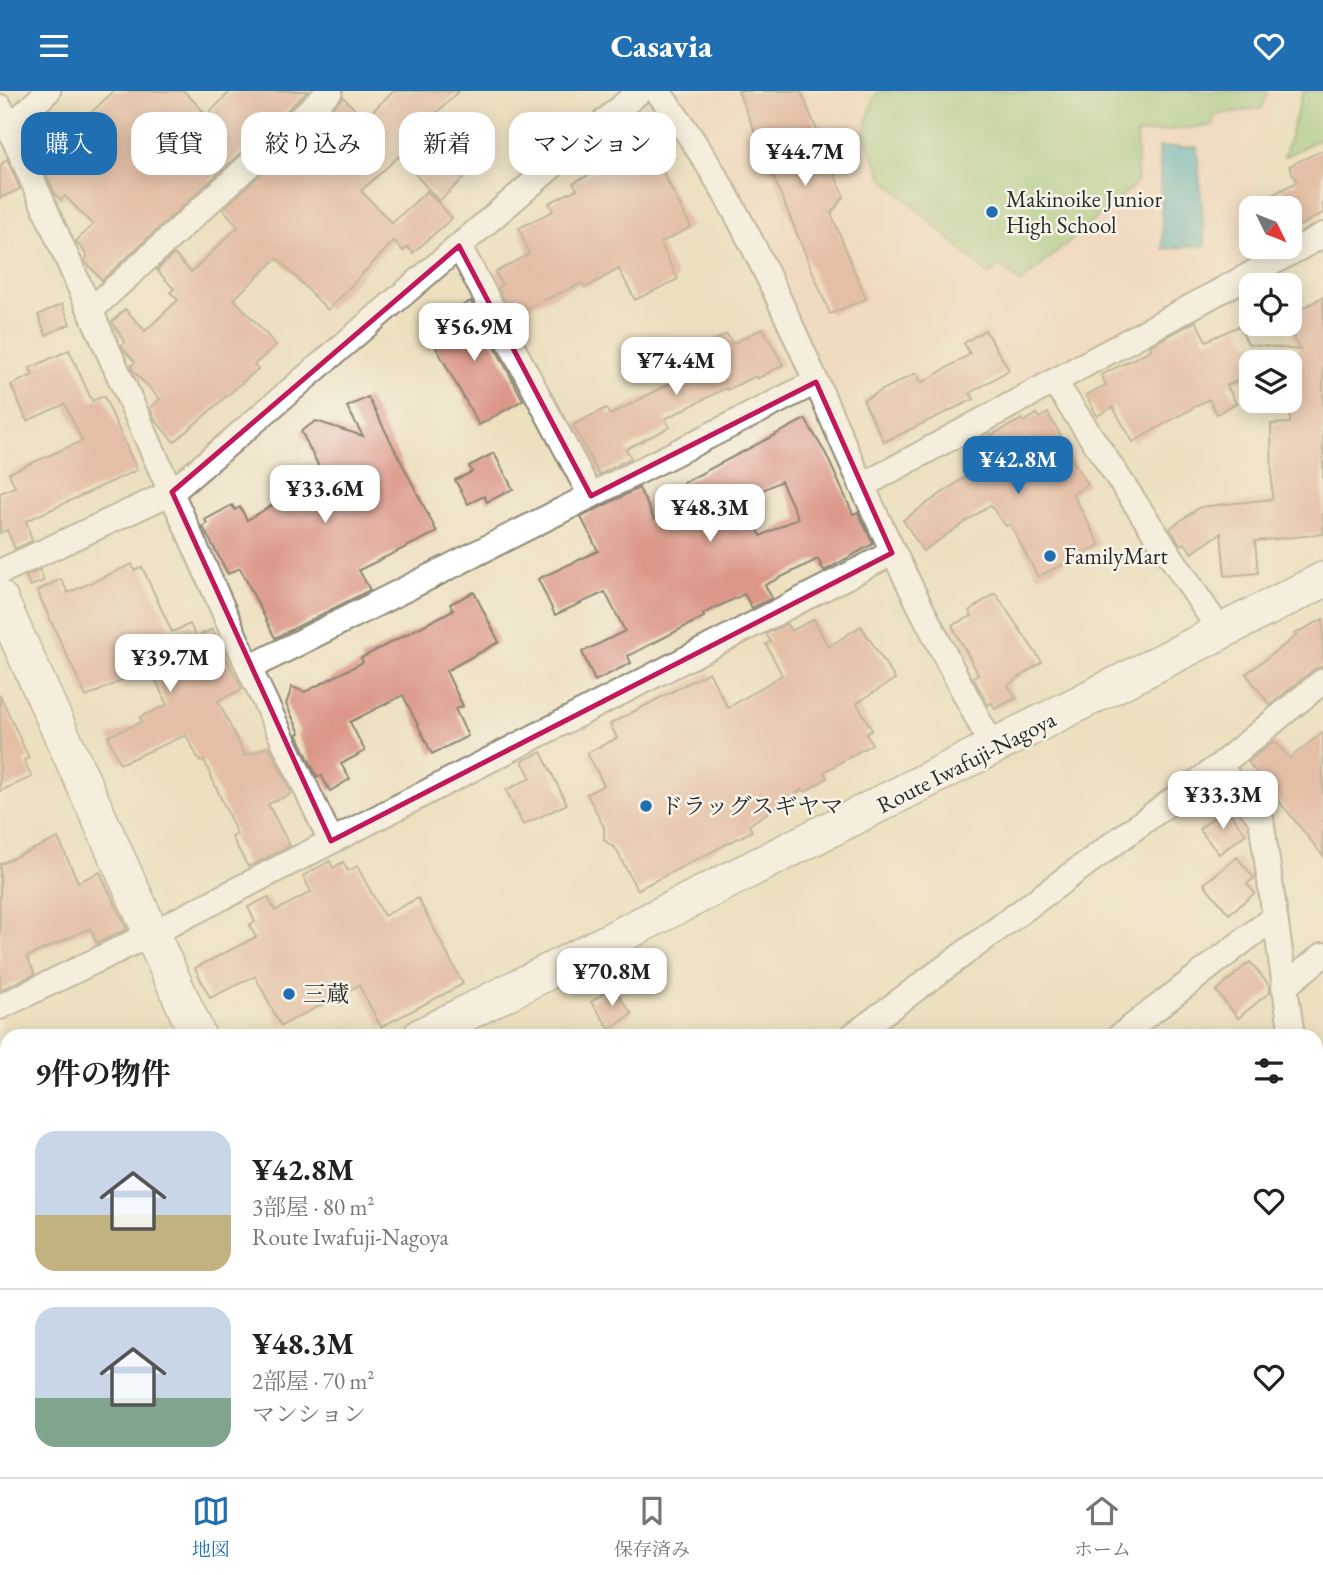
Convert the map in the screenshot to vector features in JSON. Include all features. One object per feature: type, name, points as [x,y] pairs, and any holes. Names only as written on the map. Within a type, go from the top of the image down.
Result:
[{"type":"main road","name":"Route Iwafuji-Nagoya","points":[[435,1029],[1323,580]]},
{"type":"main road","points":[[0,599],[195,1029]]},
{"type":"street","points":[[48,91],[5,118],[249,668],[331,841]]},
{"type":"street","points":[[91,310],[330,91]]},
{"type":"street","points":[[0,572],[172,492],[640,91]]},
{"type":"street","points":[[657,91],[711,169],[779,302],[892,553],[993,748]]},
{"type":"street","points":[[862,486],[1323,235]]},
{"type":"street","points":[[459,246],[591,496]]},
{"type":"street","points":[[1054,381],[1221,632]]},
{"type":"street","points":[[249,668],[816,382]]},
{"type":"street","points":[[0,1007],[153,933],[892,553]]},
{"type":"street","points":[[865,1029],[1219,767],[1323,681]]},
{"type":"street","points":[[1219,767],[1261,819],[1291,1029]]},
{"type":"street","points":[[1129,1029],[1273,918]]},
{"type":"street","points":[[1284,987],[1323,955]]},
{"type":"highlighted area","points":[[459,246],[591,496],[816,382],[892,553],[331,841],[172,492]]},
{"type":"shaded area","name":"Makinoike Junior High School","points":[[677,91],[1277,91],[1254,165],[1252,196],[1239,196],[1239,259],[1246,259],[1239,271],[1021,385],[982,322],[830,404],[675,99]]},
{"type":"green space","points":[[879,91],[1268,91],[1262,108],[1214,115],[1214,125],[1137,134],[1137,183],[1021,283],[1000,265],[989,275],[883,178],[864,134],[873,99]]},
{"type":"green space","points":[[1303,91],[1323,91],[1323,137],[1284,157]]},
{"type":"water","points":[[1159,147],[1197,147],[1205,245],[1163,249]]},
{"type":"building","points":[[114,91],[184,91],[204,112],[131,112],[131,175],[216,175],[102,280],[85,262],[87,256],[76,241],[93,225],[65,196],[61,200],[55,194],[46,175],[117,175],[117,112],[92,112]]},
{"type":"building","points":[[231,91],[308,91],[285,112],[241,112],[241,152],[227,165],[227,112],[210,112]]},
{"type":"building","points":[[394,91],[459,91],[437,112],[399,112],[399,156],[385,169],[385,112],[372,112]]},
{"type":"building","points":[[738,91],[801,91],[844,197],[831,213],[866,299],[830,314]]},
{"type":"building","points":[[343,97],[357,112],[327,112]]},
{"type":"building","points":[[1323,150],[1323,213],[1302,224],[1302,196],[1270,196],[1297,182],[1289,166]]},
{"type":"building","points":[[7,159],[20,189],[0,198],[0,166]]},
{"type":"building","points":[[259,175],[378,175],[361,191],[392,223],[427,191],[452,218],[413,253],[408,247],[403,251],[394,241],[328,310],[278,259],[273,262],[234,299],[276,345],[254,365],[258,369],[174,442],[156,421],[150,408],[160,399],[134,372],[131,366],[135,362],[124,350],[122,345],[125,342],[112,322],[125,309],[145,331],[178,300],[170,292],[174,289],[157,270],[174,254],[191,272],[238,227],[223,209]]},
{"type":"building","points":[[416,175],[461,175],[464,178],[439,201]]},
{"type":"building","points":[[589,175],[664,175],[691,227],[660,243],[678,279],[635,300],[619,269],[585,288],[582,283],[512,315],[498,288],[502,285],[495,272],[529,254],[519,228],[553,211],[549,203],[577,189],[573,183]]},
{"type":"building","points":[[1323,297],[1323,534],[1255,541],[1258,573],[1225,576],[1221,533],[1192,553],[1185,543],[1181,545],[1170,528],[1200,507],[1272,499],[1271,424],[1290,423],[1290,413],[1302,413],[1302,350],[1293,336],[1302,336],[1302,308]]},
{"type":"building","points":[[471,301],[523,400],[479,425],[424,326]]},
{"type":"building","points":[[62,304],[70,324],[46,335],[38,315]]},
{"type":"building","points":[[1196,321],[1206,341],[1239,326],[1239,336],[1244,336],[1248,344],[1300,350],[1239,350],[1239,380],[1227,386],[1236,403],[1217,414],[1209,399],[1133,442],[1113,407],[1097,416],[1086,395],[1106,385],[1101,375],[1151,350],[1150,346]]},
{"type":"building","points":[[763,328],[783,365],[757,379],[756,376],[727,390],[726,388],[665,419],[670,427],[626,449],[631,458],[599,475],[573,425],[606,408],[610,415],[669,384],[666,378],[675,374],[671,367],[707,349],[705,345],[727,334],[732,344]]},
{"type":"building","points":[[985,330],[1009,370],[970,393],[974,399],[884,442],[863,400],[916,373],[921,383],[970,354],[964,343]]},
{"type":"building","points":[[69,350],[92,401],[104,396],[137,470],[26,521],[32,541],[15,549],[7,530],[0,533],[0,493],[15,487],[9,473],[82,441],[65,404],[27,421],[11,385],[33,375],[30,368]]},
{"type":"building","points":[[368,397],[437,532],[359,570],[370,590],[275,638],[240,568],[228,574],[203,527],[207,524],[205,520],[232,505],[235,510],[240,507],[247,520],[283,499],[280,493],[321,471],[301,431],[316,421],[363,436],[347,407]]},
{"type":"building","points":[[1048,413],[1061,436],[1058,438],[1088,484],[1073,494],[1100,545],[1038,577],[1010,524],[1006,526],[990,505],[923,551],[903,520],[993,458],[980,441],[1022,419],[1023,422],[1037,414],[1039,418]]},
{"type":"building","points":[[805,419],[826,454],[853,514],[858,512],[873,544],[824,571],[818,559],[765,585],[772,598],[752,608],[744,594],[703,614],[704,617],[628,656],[631,663],[595,681],[582,652],[625,631],[605,592],[555,615],[538,579],[598,551],[581,517],[639,488],[654,519],[691,500],[683,483]],"holes":[[[781,481],[798,518],[761,536],[743,500]]]},
{"type":"building","points":[[494,453],[513,489],[487,502],[484,496],[468,504],[455,480],[472,472],[469,466]]},
{"type":"building","points":[[132,564],[134,570],[142,567],[172,632],[190,624],[196,637],[212,629],[242,689],[218,701],[245,756],[269,746],[291,792],[268,804],[290,846],[248,867],[232,837],[237,834],[204,760],[200,762],[186,735],[120,764],[108,736],[142,722],[140,717],[167,705],[150,667],[86,697],[37,591],[61,579],[68,593]]},
{"type":"building","points":[[40,570],[44,581],[30,586],[26,576]]},
{"type":"building","points":[[474,592],[499,642],[446,671],[463,706],[455,709],[468,736],[432,754],[403,695],[350,722],[365,751],[341,764],[350,779],[330,791],[321,775],[317,777],[286,704],[292,687],[305,692],[363,662],[361,658],[453,610],[450,604]]},
{"type":"building","points":[[995,593],[1042,662],[1008,685],[1016,698],[995,709],[992,703],[988,705],[973,677],[978,674],[952,625],[972,616],[969,611]]},
{"type":"building","points":[[814,619],[828,647],[861,626],[895,679],[857,703],[872,730],[866,734],[872,744],[824,772],[827,778],[805,792],[803,789],[749,825],[752,831],[637,890],[616,849],[604,840],[604,827],[587,794],[604,785],[587,753],[617,738],[610,724],[709,672],[728,708],[782,675],[766,644],[771,642],[766,634],[787,624],[791,631]]},
{"type":"building","points":[[1323,619],[1323,666],[1314,669],[1270,705],[1246,674],[1296,636],[1294,634]]},
{"type":"building","points":[[0,695],[29,758],[24,760],[32,777],[0,791]]},
{"type":"building","points":[[1323,732],[1323,856],[1248,762],[1274,741],[1290,758]]},
{"type":"building","points":[[541,752],[567,804],[523,825],[506,790],[531,778],[522,761]]},
{"type":"building","points":[[1226,808],[1246,834],[1219,854],[1199,829]]},
{"type":"building","points":[[58,838],[78,882],[100,872],[127,929],[97,943],[90,928],[27,957],[35,974],[0,990],[0,864]]},
{"type":"building","points":[[1237,857],[1254,878],[1247,884],[1255,893],[1229,914],[1204,884]]},
{"type":"building","points":[[330,861],[333,868],[343,862],[348,871],[357,866],[384,916],[418,898],[463,984],[381,1027],[359,985],[281,1026],[255,976],[210,998],[195,968],[256,937],[249,925],[255,922],[248,907],[268,897],[275,911],[311,892],[303,876]]},
{"type":"building","points":[[1250,962],[1270,986],[1270,992],[1238,1018],[1216,991]]},
{"type":"building","points":[[613,987],[632,1014],[610,1029],[591,1002]]},
{"type":"place","name":"Makinoike Junior High School","points":[[992,212]]},
{"type":"place","name":"FamilyMart","points":[[1050,556]]},
{"type":"place","name":"ドラッグスギヤマ","points":[[646,806]]},
{"type":"place","name":"三蔵","points":[[289,994]]}]
